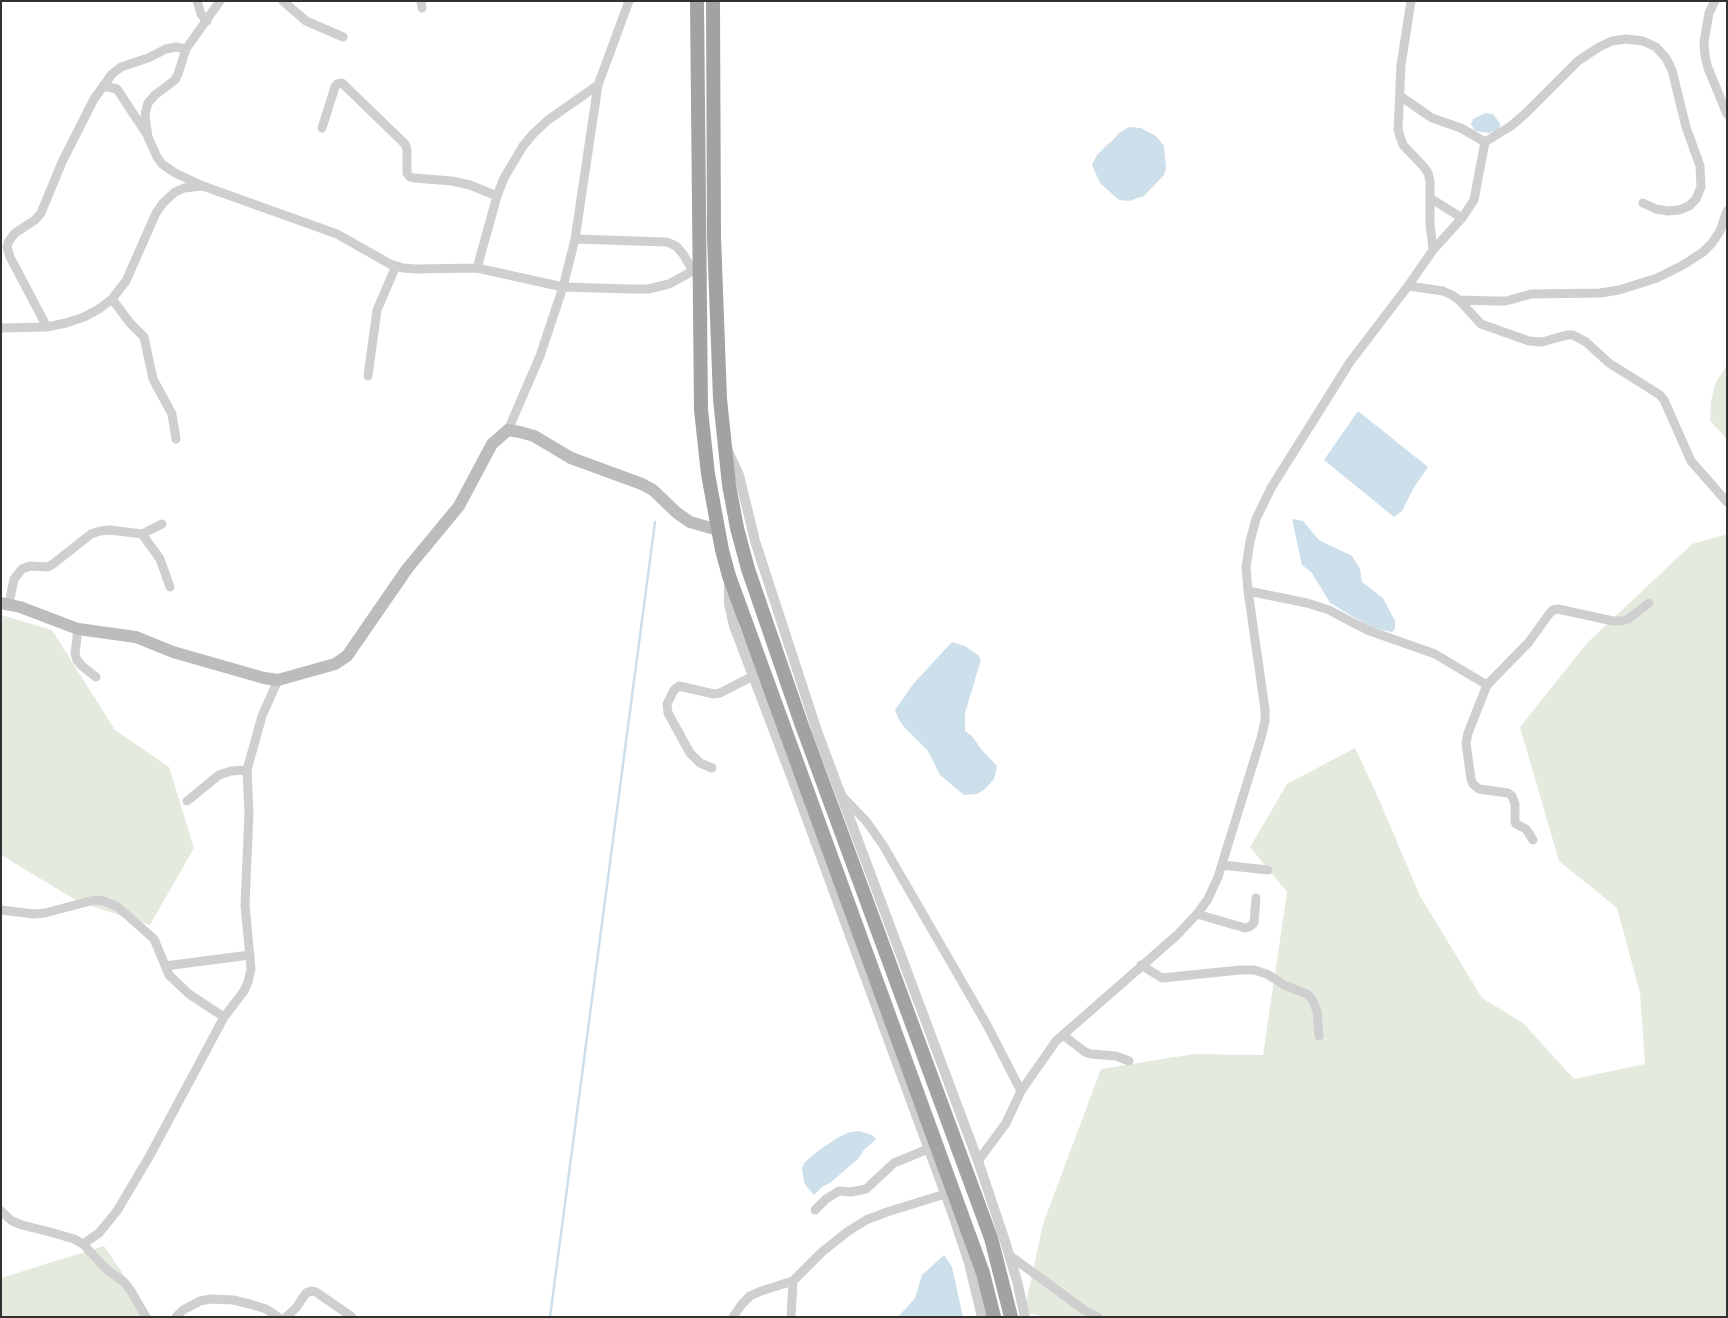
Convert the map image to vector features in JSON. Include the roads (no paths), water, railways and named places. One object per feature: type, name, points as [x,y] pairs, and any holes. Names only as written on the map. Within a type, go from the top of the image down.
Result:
[{"type":"highway","points":[[697,1],[697,269],[701,410],[708,474],[718,530],[729,576],[977,1257],[994,1317]]},
{"type":"highway","points":[[713,1],[714,238],[720,399],[729,485],[734,511],[748,569],[801,723],[991,1238],[1011,1317]]},
{"type":"main road","points":[[5,603],[78,629],[136,637],[173,652],[264,678],[278,680],[335,664],[347,656],[407,569],[459,506],[492,444],[508,430],[534,436],[570,458],[642,484],[653,490],[677,513],[690,522],[718,530]]},
{"type":"street","points":[[197,1],[201,14],[207,21]]},
{"type":"street","points":[[148,137],[145,117],[148,104],[155,95],[174,80],[178,74],[186,49],[220,1]]},
{"type":"street","points":[[283,1],[306,22],[343,37]]},
{"type":"street","points":[[508,430],[540,356],[564,287],[574,239],[598,85],[629,1]]},
{"type":"street","points":[[1411,1],[1401,66],[1398,130],[1408,151],[1424,166],[1428,173],[1433,250]]},
{"type":"street","points":[[1715,1],[1709,13],[1704,42],[1705,56],[1727,114]]},
{"type":"street","points":[[978,1161],[1006,1123],[1021,1091],[1056,1041],[1111,995],[1141,965],[1176,936],[1208,899],[1222,865],[1265,722],[1265,709],[1246,568],[1256,519],[1271,488],[1350,362],[1433,250],[1462,218],[1474,200],[1485,142],[1511,126],[1589,52],[1612,41],[1626,39],[1643,41],[1656,47],[1666,58],[1672,70],[1686,127],[1700,166],[1701,187],[1696,199],[1689,206],[1668,211],[1656,209],[1643,203]]},
{"type":"street","points":[[48,327],[10,257],[7,247],[9,241],[15,233],[35,220],[41,213],[62,162],[94,99],[112,74],[121,67],[148,58],[166,49],[176,47],[186,49]]},
{"type":"street","points":[[322,128],[335,86],[342,83],[406,144],[407,174],[414,178],[452,180],[497,196]]},
{"type":"street","points":[[477,268],[497,196],[504,178],[523,146],[548,120],[598,85]]},
{"type":"street","points":[[102,86],[114,88],[120,92],[148,137],[157,157],[162,164],[176,173],[203,186],[337,234],[396,266],[416,270],[477,268],[564,287],[648,289],[669,284],[697,269],[676,246],[668,242],[574,239]]},
{"type":"street","points":[[1400,96],[1432,118],[1461,128],[1485,142]]},
{"type":"street","points":[[1,328],[48,327],[66,323],[84,317],[112,299],[126,281],[156,212],[163,203],[175,192],[184,188],[203,186]]},
{"type":"street","points":[[1430,198],[1462,218]]},
{"type":"street","points":[[1459,300],[1506,301],[1531,294],[1600,293],[1619,290],[1657,278],[1683,265],[1707,247],[1720,231],[1727,211]]},
{"type":"street","points":[[368,376],[377,310],[396,266]]},
{"type":"street","points":[[1408,286],[1443,291],[1459,300],[1487,328],[1529,341],[1542,342],[1567,335],[1579,338],[1609,363],[1655,391],[1664,400],[1691,462],[1727,502]]},
{"type":"street","points":[[112,299],[130,323],[144,337],[153,379],[172,414],[176,439]]},
{"type":"street","points":[[724,443],[739,475],[751,524],[817,732],[978,1161],[1009,1255],[1025,1317]]},
{"type":"street","points":[[5,603],[14,579],[22,569],[30,566],[48,566],[53,564],[91,534],[110,530],[142,534],[162,524]]},
{"type":"street","points":[[142,534],[160,559],[170,587]]},
{"type":"street","points":[[729,576],[731,615],[945,1194],[969,1263],[982,1317]]},
{"type":"street","points":[[1248,591],[1307,603],[1329,610],[1367,630],[1435,654],[1487,685]]},
{"type":"street","points":[[1533,840],[1526,829],[1515,822],[1514,800],[1512,796],[1479,789],[1473,784],[1471,779],[1466,743],[1468,733],[1487,685],[1529,642],[1553,610],[1558,609],[1621,621],[1628,619],[1649,603]]},
{"type":"street","points":[[78,629],[75,654],[77,660],[96,677]]},
{"type":"street","points":[[712,768],[700,763],[690,753],[668,712],[667,704],[674,690],[679,686],[714,694],[720,693],[753,676]]},
{"type":"street","points":[[83,1244],[99,1233],[117,1212],[149,1157],[224,1017],[244,991],[251,969],[246,905],[249,813],[248,770],[262,716],[278,680]]},
{"type":"street","points":[[187,801],[219,775],[231,771],[248,770]]},
{"type":"street","points":[[842,796],[866,821],[883,845],[987,1025],[1021,1091]]},
{"type":"street","points":[[1222,865],[1268,870]]},
{"type":"street","points":[[1197,914],[1248,928],[1254,923],[1256,898]]},
{"type":"street","points":[[1,910],[34,914],[45,913],[94,900],[118,907],[154,940],[169,975],[189,994],[224,1017]]},
{"type":"street","points":[[165,966],[250,955]]},
{"type":"street","points":[[1141,965],[1162,978],[1240,970],[1254,970],[1267,974],[1284,985],[1307,994],[1312,999],[1317,1011],[1319,1036]]},
{"type":"street","points":[[1062,1035],[1085,1052],[1099,1056],[1116,1056],[1129,1061]]},
{"type":"street","points":[[814,1210],[839,1191],[851,1192],[866,1189],[894,1163],[928,1149]]},
{"type":"street","points":[[733,1317],[750,1296],[793,1281],[822,1252],[866,1220],[945,1194]]},
{"type":"street","points":[[1,1212],[22,1225],[58,1234],[83,1244],[108,1270],[124,1282],[146,1317]]},
{"type":"street","points":[[1009,1255],[1084,1310],[1098,1317]]},
{"type":"street","points":[[791,1317],[793,1281]]},
{"type":"street","points":[[286,1317],[296,1308],[306,1293],[311,1290],[352,1317]]},
{"type":"street","points":[[176,1317],[183,1310],[200,1301],[211,1299],[233,1300],[250,1304],[266,1309],[278,1317]]},
{"type":"water","points":[[1486,113],[1493,114],[1501,125],[1498,130],[1489,133],[1475,131],[1471,124],[1473,119]]},
{"type":"water","points":[[1129,127],[1141,128],[1156,136],[1164,146],[1166,168],[1164,175],[1144,196],[1129,201],[1119,200],[1100,183],[1092,165],[1097,155],[1119,133]]},
{"type":"water","points":[[1358,411],[1428,467],[1413,489],[1402,511],[1394,517],[1324,460]]},
{"type":"water","points":[[1292,519],[1303,521],[1319,540],[1352,556],[1360,569],[1362,582],[1383,598],[1395,621],[1395,629],[1392,632],[1372,628],[1330,603],[1312,573],[1302,565]]},
{"type":"water","points":[[952,642],[965,646],[978,655],[981,660],[965,713],[965,731],[972,736],[997,766],[994,779],[985,789],[977,794],[964,795],[940,775],[928,751],[905,728],[895,710],[914,683]]},
{"type":"water","points":[[859,1131],[872,1135],[876,1139],[863,1151],[858,1159],[814,1195],[804,1182],[802,1169],[804,1163],[837,1138],[850,1132]]},
{"type":"water","points":[[944,1255],[952,1267],[963,1317],[898,1317],[915,1298],[922,1275]]},
{"type":"waterway","points":[[550,1317],[655,522]]}]
